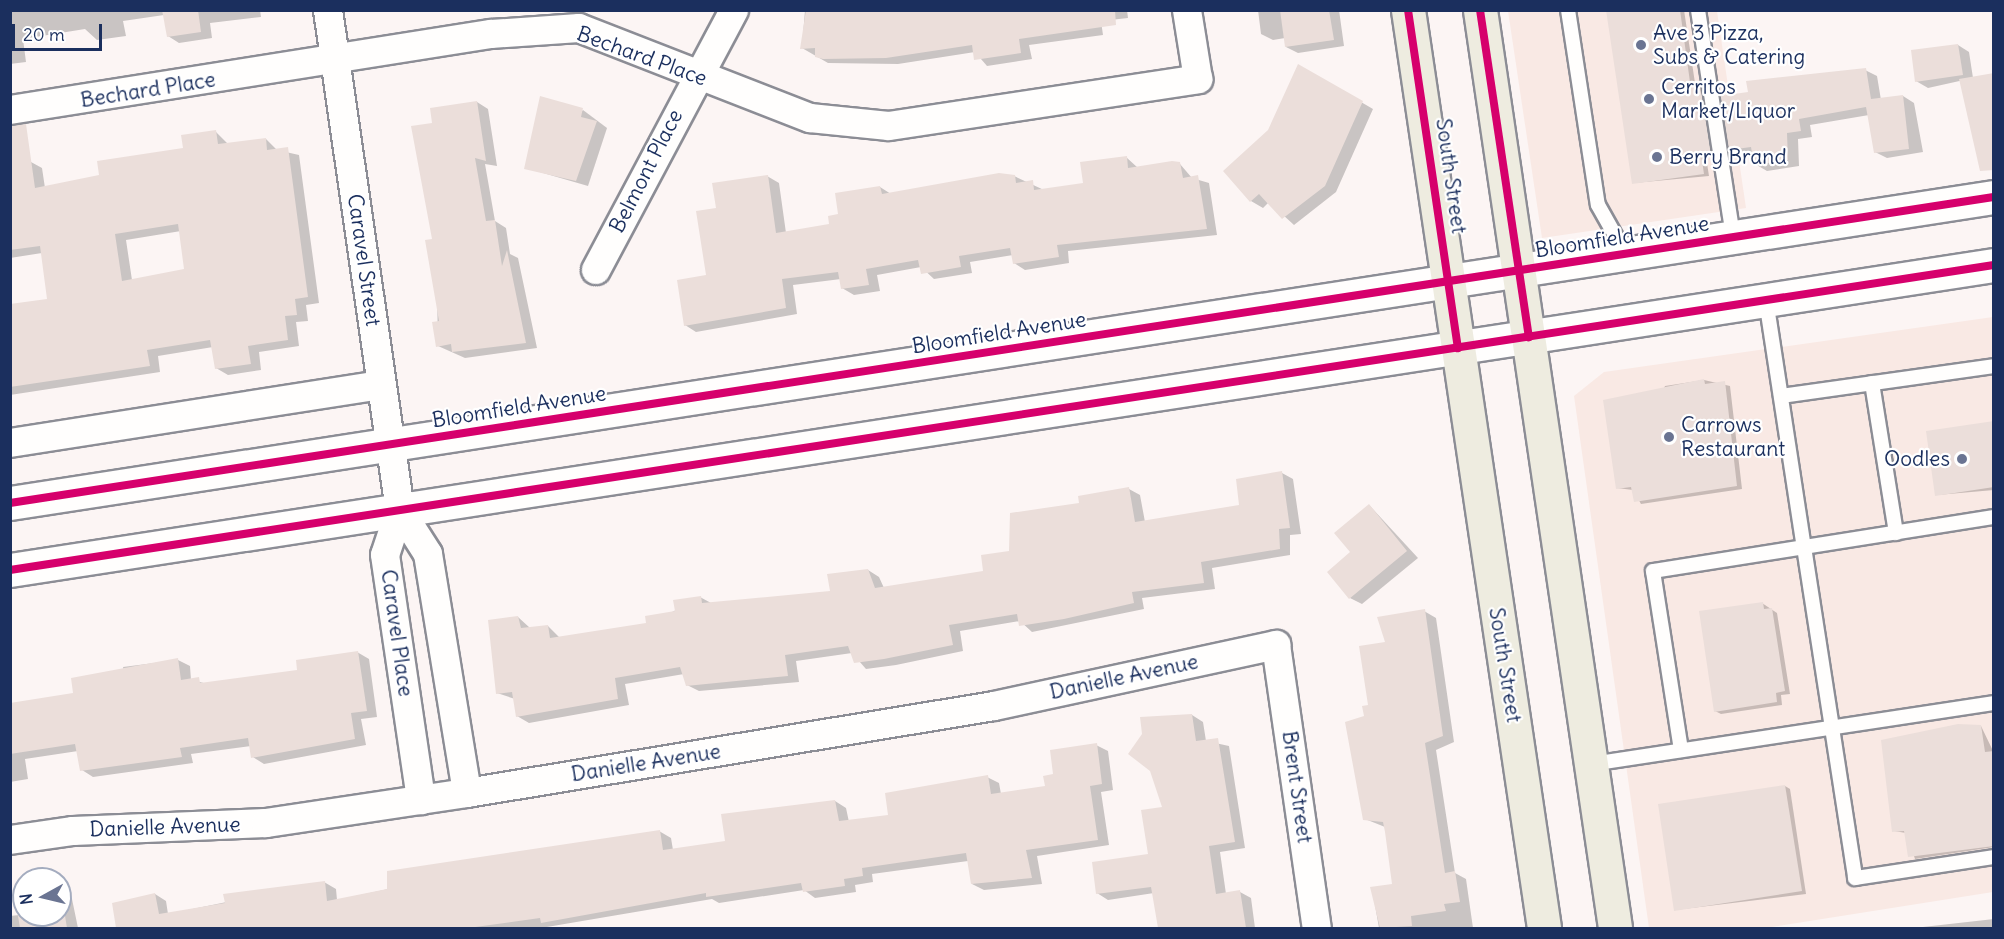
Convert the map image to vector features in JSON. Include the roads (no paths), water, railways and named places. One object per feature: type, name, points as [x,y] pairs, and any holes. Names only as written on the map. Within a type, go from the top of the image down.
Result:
[{"type":"main road","name":"South Street","points":[[1408,10],[1544,928]]},
{"type":"main road","points":[[1480,10],[1615,928]]},
{"type":"street","name":"Caravel Street","points":[[328,10],[400,510]]},
{"type":"street","name":"Belmont Place","points":[[596,270],[695,75],[734,10]]},
{"type":"street","name":"Bechard Place","points":[[10,110],[335,62],[491,34],[579,28],[810,118],[889,126],[1198,79],[1187,10]]},
{"type":"street","name":"Bloomfield Avenue","points":[[10,503],[1994,197]]},
{"type":"street","points":[[10,570],[1994,265]]},
{"type":"street","points":[[10,443],[382,385]]},
{"type":"street","name":"Caravel Place","points":[[400,510],[428,554],[467,793]]},
{"type":"street","name":"Caravel Place","points":[[400,510],[385,555],[421,800]]},
{"type":"street","name":"Danielle Avenue","points":[[10,840],[73,831],[266,823],[467,793],[994,705],[1276,645]]},
{"type":"street","name":"Brent Street","points":[[1276,645],[1317,928]]},
{"type":"lane","points":[[1568,10],[1598,205],[1626,255]]},
{"type":"lane","points":[[1698,10],[1733,238]]},
{"type":"lane","points":[[1766,300],[1855,878],[1994,857]]},
{"type":"lane","points":[[1781,396],[1994,366]]},
{"type":"lane","points":[[1872,383],[1896,533]]},
{"type":"lane","points":[[1681,750],[1653,571],[1994,517]]},
{"type":"lane","points":[[1591,764],[1994,703]]},
{"type":"place","name":"Ave 3 Pizza, Subs & Catering","points":[[1641,45]]},
{"type":"place","name":"Cerritos Market/Liquor","points":[[1649,99]]},
{"type":"place","name":"Berry Brand","points":[[1657,157]]},
{"type":"place","name":"Carrows Restaurant","points":[[1669,437]]},
{"type":"place","name":"Oodles","points":[[1962,459]]}]
